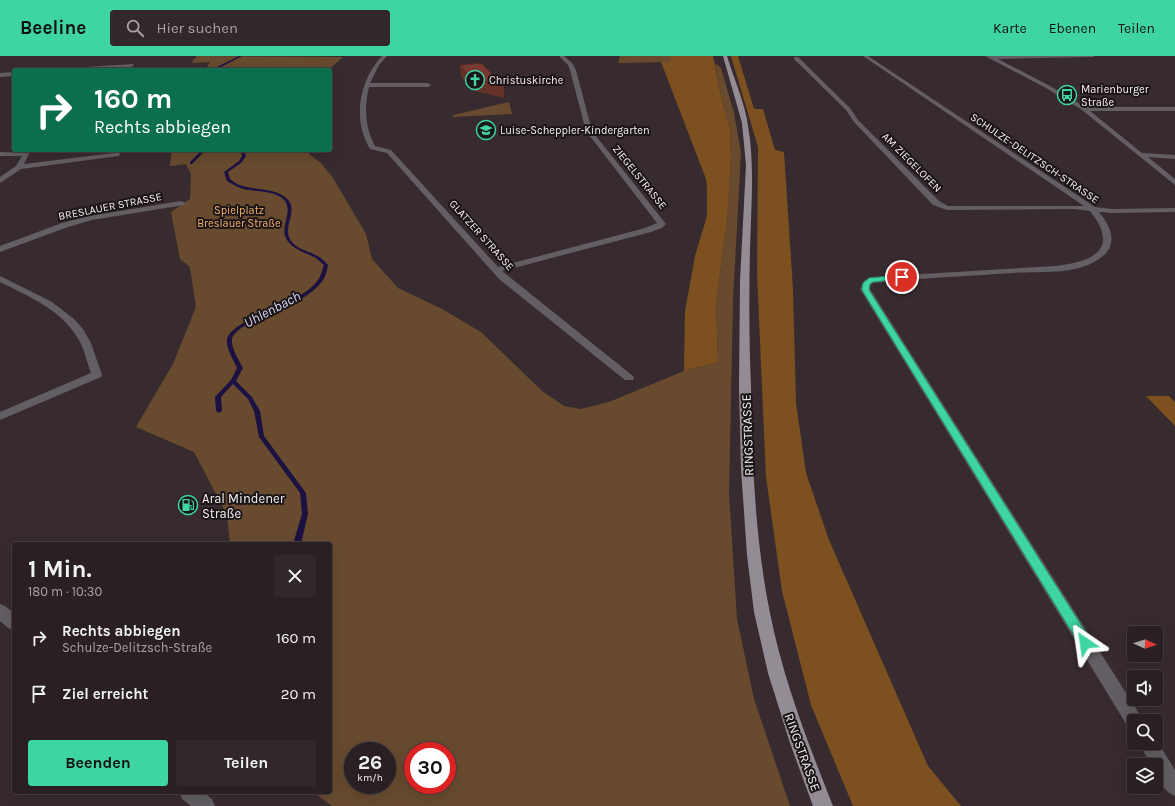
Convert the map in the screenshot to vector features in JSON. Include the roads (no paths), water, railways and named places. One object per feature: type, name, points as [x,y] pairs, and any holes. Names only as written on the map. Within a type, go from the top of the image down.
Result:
[{"type":"main road","name":"RINGSTRASSE","points":[[725,56],[745,123],[749,165],[745,281],[746,401],[747,468],[754,555],[762,612],[776,672],[799,743],[823,806]]},
{"type":"street","name":"GLATZER STRASSE","points":[[385,56],[372,70],[364,99],[363,116],[365,129],[372,148],[389,151],[496,270],[555,320],[628,378]]},
{"type":"street","name":"ZIEGELSTRASSE","points":[[496,270],[641,232],[662,224],[589,131],[573,70],[570,64],[561,56]]},
{"type":"street","name":"SCHULZE-DELITZSCH-STRASSE","points":[[864,56],[1092,208],[1103,222],[1108,235],[1108,243],[1101,252],[1091,260],[1078,264],[1044,268],[879,279],[872,280],[867,283],[865,290],[1130,714]]},
{"type":"street","points":[[989,57],[1093,56]]},
{"type":"street","points":[[989,57],[1048,87],[1084,110],[1175,183]]},
{"type":"street","name":"AM ZIEGELOFEN","points":[[796,58],[848,109],[856,121],[941,206],[956,209],[1073,207],[1112,211],[1175,210]]},
{"type":"street","points":[[93,68],[131,65]]},
{"type":"street","points":[[0,75],[12,74]]},
{"type":"street","points":[[367,85],[428,85]]},
{"type":"street","points":[[1084,110],[1175,109]]},
{"type":"street","points":[[0,154],[16,152]]},
{"type":"street","points":[[19,167],[26,154],[25,152]]},
{"type":"street","points":[[0,181],[19,167],[117,155],[118,152]]},
{"type":"street","points":[[1141,155],[1175,157]]},
{"type":"street","name":"BRESLAUER STRASSE","points":[[0,249],[65,225],[92,218],[181,203]]},
{"type":"street","points":[[0,278],[50,304],[72,321],[85,342],[97,375],[0,416]]},
{"type":"street","points":[[0,611],[12,621]]},
{"type":"street","points":[[1152,750],[1175,787]]},
{"type":"waterway","name":"Uhlenbach","points":[[218,68],[241,56]]},
{"type":"waterway","points":[[191,163],[202,152]]},
{"type":"waterway","name":"Uhlenbach","points":[[233,381],[240,368],[234,357],[229,341],[236,329],[247,322],[297,300],[311,290],[322,279],[326,265],[317,257],[296,247],[289,240],[286,232],[290,212],[288,202],[284,198],[275,193],[236,185],[228,180],[226,172],[240,162],[244,156],[243,152]]},
{"type":"waterway","points":[[219,411],[218,397],[233,381]]},
{"type":"waterway","name":"Uhlenbach","points":[[233,381],[250,398],[257,411],[261,436],[303,493],[305,514],[298,542]]},
{"type":"place","name":"Christuskirche","points":[[475,80]]},
{"type":"place","name":"Marienburger Straße","points":[[1067,95]]},
{"type":"place","name":"Luise-Scheppler-Kindergarten","points":[[486,130]]},
{"type":"place","name":"Aral Mindener Straße","points":[[188,505]]},
{"type":"park label","name":"Spielplatz Breslauer Straße","points":[[239,216]]}]
